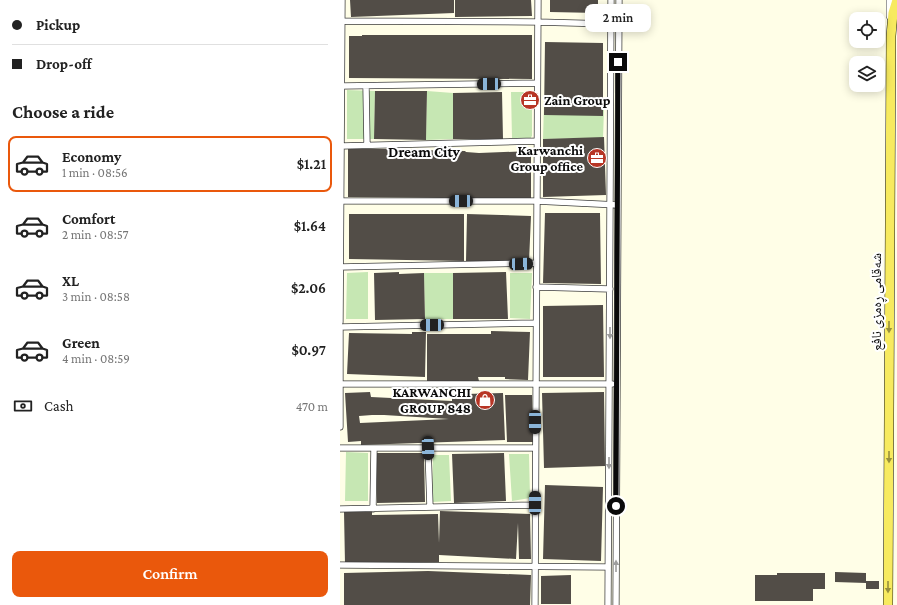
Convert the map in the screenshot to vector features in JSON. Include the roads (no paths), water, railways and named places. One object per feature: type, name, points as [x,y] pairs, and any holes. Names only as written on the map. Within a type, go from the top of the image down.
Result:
[{"type":"main road","name":"شەقامی ڕەمزی نافع","points":[[888,605],[891,36],[893,13],[897,0]]},
{"type":"main road","points":[[890,258],[892,265],[897,267]]},
{"type":"main road","points":[[890,301],[892,296],[897,294]]},
{"type":"street","points":[[340,322],[342,0]]},
{"type":"street","points":[[535,605],[536,141],[538,0]]},
{"type":"street","points":[[608,605],[611,0]]},
{"type":"street","points":[[616,605],[619,0]]},
{"type":"street","points":[[890,0],[891,36]]},
{"type":"street","points":[[341,21],[610,24]]},
{"type":"street","points":[[342,86],[537,83]]},
{"type":"street","points":[[366,86],[367,145]]},
{"type":"street","points":[[610,107],[618,106]]},
{"type":"street","points":[[342,146],[536,141]]},
{"type":"street","points":[[341,201],[536,201],[618,205]]},
{"type":"street","points":[[340,267],[536,263]]},
{"type":"street","points":[[536,287],[610,289]]},
{"type":"street","points":[[340,428],[340,328],[536,323]]},
{"type":"street","points":[[340,384],[617,384]]},
{"type":"street","points":[[340,448],[535,448]]},
{"type":"street","points":[[374,448],[374,509]]},
{"type":"street","points":[[428,448],[430,507]]},
{"type":"street","points":[[340,509],[535,505]]},
{"type":"street","points":[[340,561],[340,566],[608,566]]},
{"type":"street","points":[[608,586],[616,586]]},
{"type":"place","name":"Zain Group","points":[[530,100]]},
{"type":"place","name":"Karwanchi Group office","points":[[597,158]]},
{"type":"place","name":"KARWANCHI GROUP 848","points":[[485,400]]},
{"type":"district","name":"Dream City","points":[[424,152]]}]
